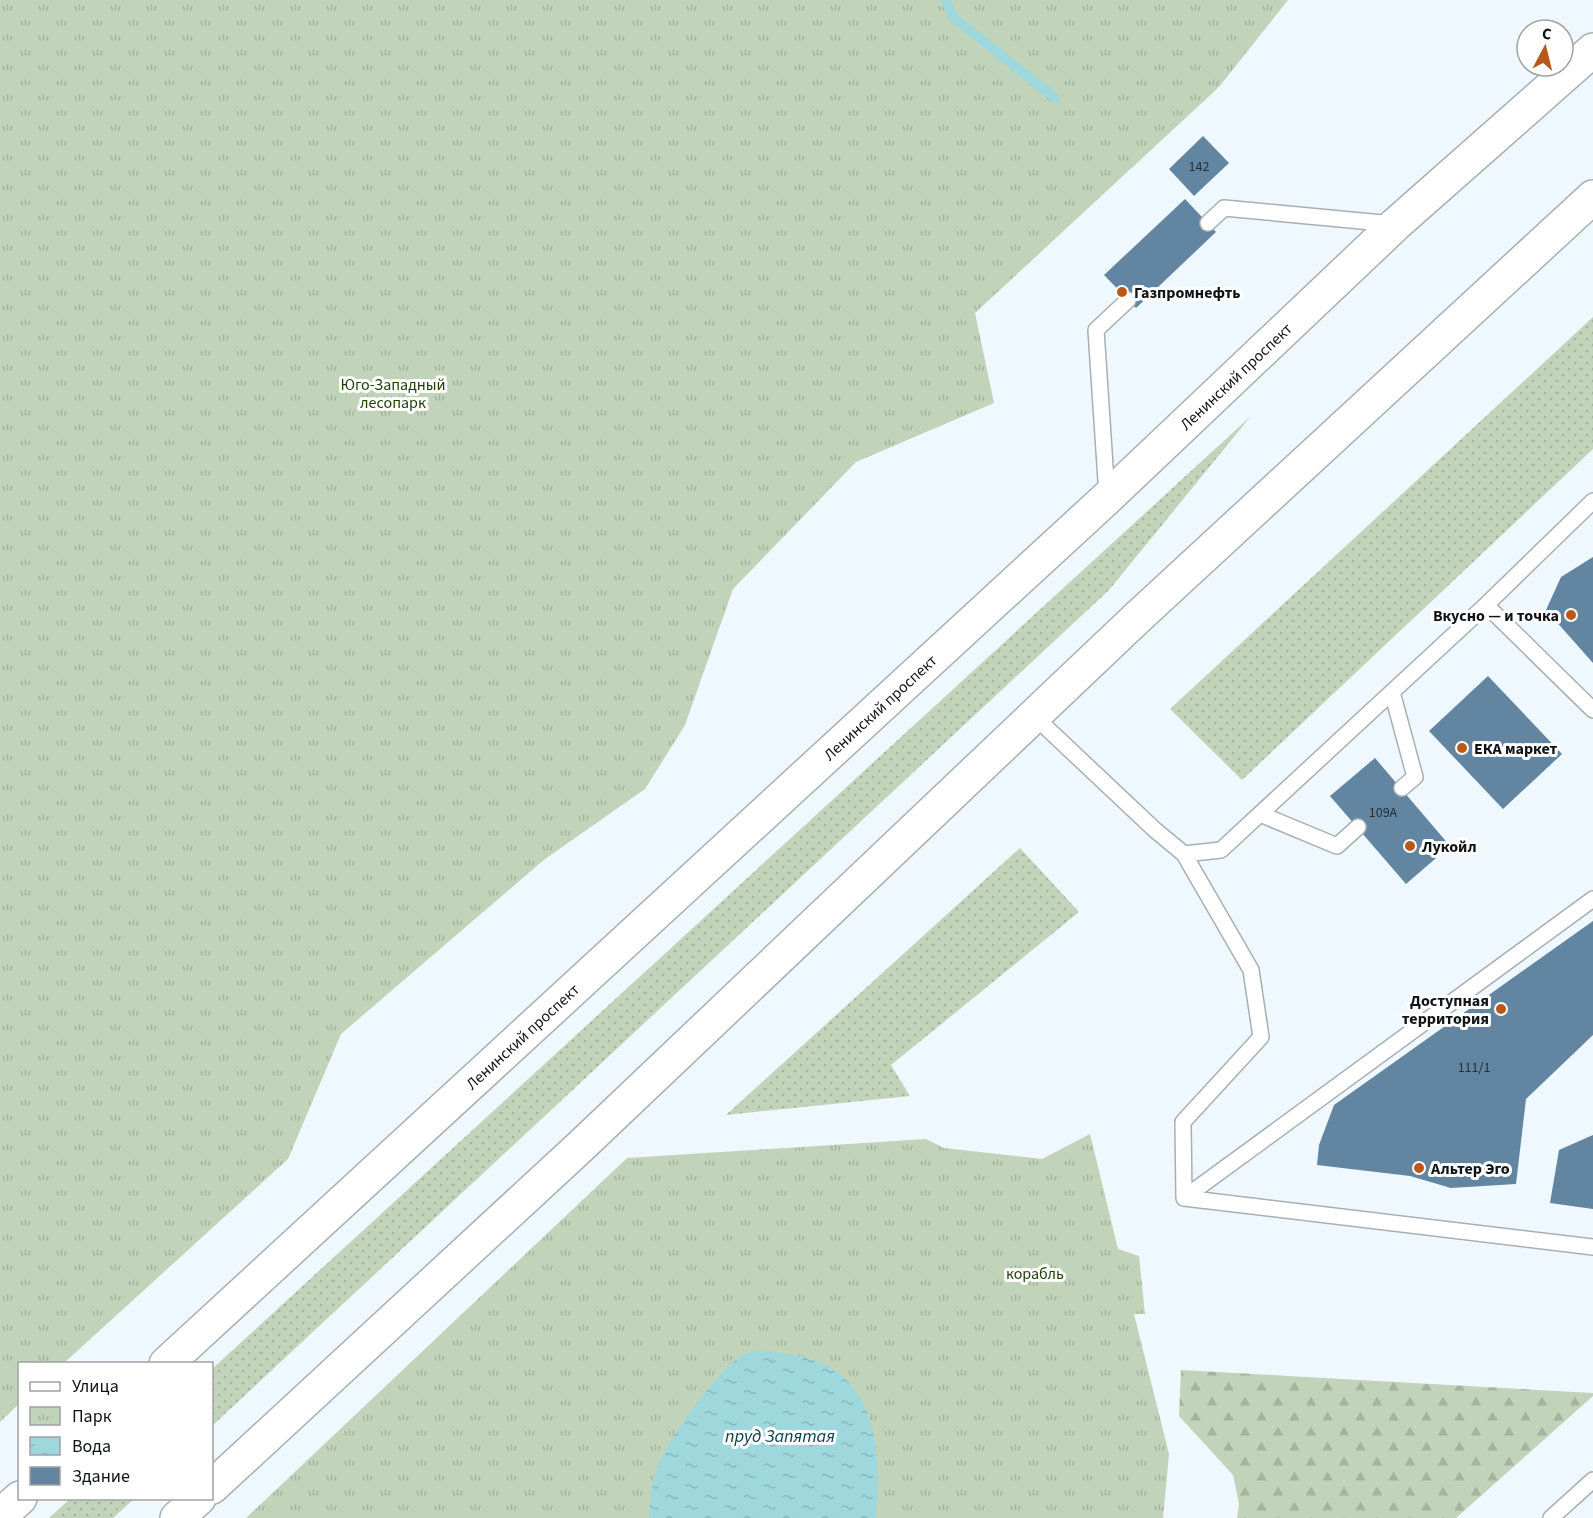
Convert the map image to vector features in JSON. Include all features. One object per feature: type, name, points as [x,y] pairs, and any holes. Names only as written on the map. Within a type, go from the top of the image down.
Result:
[{"type":"main road","name":"Ленинский проспект","points":[[168,1362],[1107,498],[1396,224],[1593,50]]},
{"type":"main road","points":[[213,1485],[581,1146],[1034,716],[1593,197]]},
{"type":"main road","points":[[0,1516],[18,1500]]},
{"type":"main road","points":[[177,1518],[197,1500]]},
{"type":"lane","points":[[1208,223],[1224,208],[1396,224]]},
{"type":"lane","points":[[1107,498],[1096,330],[1128,300]]},
{"type":"lane","points":[[1184,855],[1221,850],[1486,605],[1593,501]]},
{"type":"lane","points":[[1486,605],[1593,710]]},
{"type":"lane","points":[[1392,692],[1415,777],[1402,788]]},
{"type":"lane","points":[[1034,716],[1184,855],[1251,970],[1261,1037],[1183,1122],[1184,1198]]},
{"type":"lane","points":[[1260,814],[1337,846],[1358,827]]},
{"type":"lane","points":[[1184,1198],[1593,899]]},
{"type":"lane","points":[[1184,1198],[1593,1247]]},
{"type":"lane","points":[[1551,1518],[1593,1480]]},
{"type":"green space","name":"Юго-Западный лесопарк","points":[[0,0],[1288,0],[1219,87],[975,313],[994,403],[856,462],[733,589],[685,725],[645,789],[545,859],[341,1034],[288,1159],[65,1362],[18,1362],[18,1405],[0,1422]]},
{"type":"green space","points":[[1593,317],[1593,449],[1242,780],[1170,709]]},
{"type":"green space","points":[[1251,416],[1109,590],[213,1425],[213,1368]]},
{"type":"green space","points":[[1020,848],[1079,912],[891,1065],[910,1096],[726,1115]]},
{"type":"green space","name":"корабль","points":[[1090,1134],[1118,1249],[1139,1256],[1145,1314],[1134,1314],[1169,1454],[1163,1518],[246,1518],[627,1158],[926,1139],[944,1148],[1042,1159]]},
{"type":"green space","points":[[1181,1370],[1593,1393],[1593,1396],[1456,1518],[1237,1518],[1239,1504],[1233,1475],[1179,1416]]},
{"type":"green space","points":[[69,1500],[133,1500],[113,1518],[49,1518]]},
{"type":"water","name":"пруд Запятая","points":[[763,1350],[800,1356],[826,1365],[849,1383],[861,1399],[869,1417],[877,1457],[876,1518],[649,1518],[652,1490],[659,1463],[684,1422],[707,1390],[731,1364],[743,1355]]},
{"type":"building","points":[[1203,136],[1229,163],[1194,196],[1169,169]]},
{"type":"building","points":[[1185,199],[1216,232],[1136,308],[1104,275]]},
{"type":"building","name":"Вкусно — и точка","points":[[1593,557],[1593,663],[1546,610],[1561,577]]},
{"type":"building","points":[[1488,676],[1562,754],[1503,809],[1429,731]]},
{"type":"building","points":[[1375,758],[1450,846],[1406,884],[1330,796]]},
{"type":"building","points":[[1593,921],[1593,1035],[1526,1099],[1516,1184],[1451,1188],[1410,1176],[1317,1165],[1319,1145],[1334,1105]]},
{"type":"building","points":[[1593,1135],[1593,1209],[1550,1203],[1559,1150]]},
{"type":"waterway","points":[[946,0],[953,17],[1055,98]]},
{"type":"place","name":"Газпромнефть","points":[[1122,292]]},
{"type":"place","name":"Вкусно — и точка","points":[[1571,615]]},
{"type":"place","name":"ЕКА маркет","points":[[1462,748]]},
{"type":"place","name":"Лукойл","points":[[1410,846]]},
{"type":"place","name":"Доступная территория","points":[[1501,1009]]},
{"type":"place","name":"Альтер Эго","points":[[1419,1168]]}]
